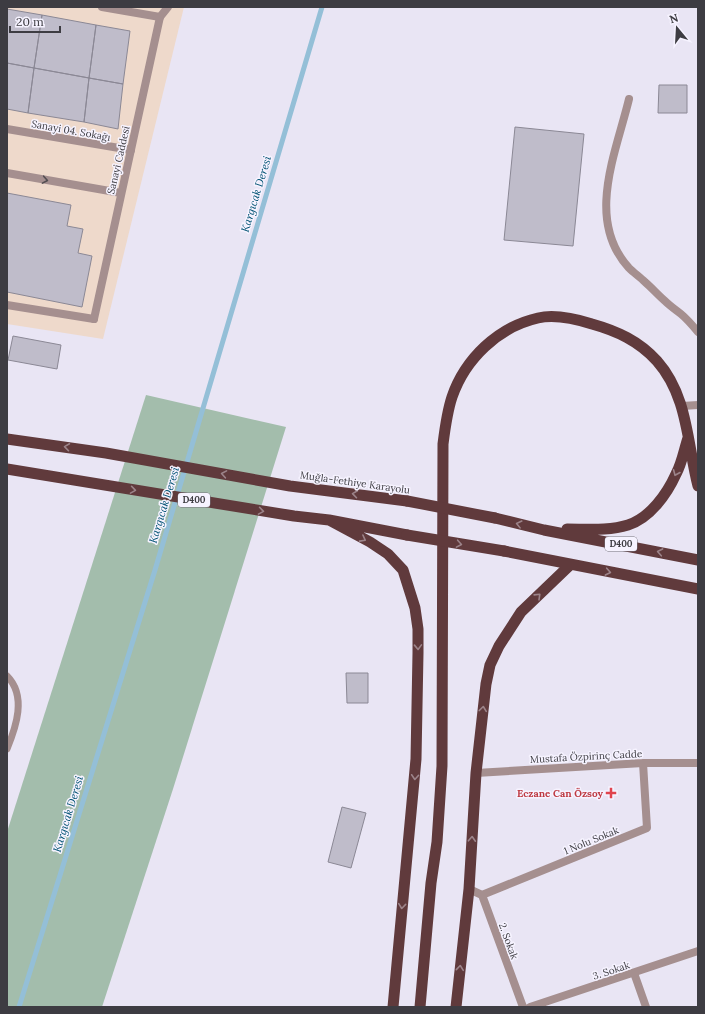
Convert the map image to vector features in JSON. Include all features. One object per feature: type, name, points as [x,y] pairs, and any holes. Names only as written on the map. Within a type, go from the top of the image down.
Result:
[{"type":"highway","points":[[420,1007],[442,766],[443,444],[446,418],[452,396],[461,377],[474,358],[503,332],[521,323],[539,318],[561,317],[586,322],[607,328],[627,337],[644,348],[657,361],[676,390],[682,406],[698,486]]},
{"type":"highway","points":[[544,530],[610,528],[629,524],[641,519],[656,505],[668,490],[677,473],[688,436]]},
{"type":"highway","name":"Muğla-Fethiye Karayolu","points":[[7,439],[106,453],[290,486],[407,502],[495,518],[544,530],[698,560]]},
{"type":"highway","name":"D400","points":[[7,469],[294,516],[329,520],[504,551],[698,589]]},
{"type":"highway","points":[[329,520],[370,542],[388,554],[403,570],[415,608],[418,629],[416,759],[393,1007]]},
{"type":"highway","points":[[456,1007],[470,889],[476,773],[486,684],[493,659],[499,646],[521,612],[570,565]]},
{"type":"street","points":[[102,7],[160,17]]},
{"type":"street","name":"Sanayi Caddesi","points":[[7,305],[94,319],[160,17],[168,7]]},
{"type":"street","points":[[629,99],[613,155],[606,196],[607,218],[612,239],[629,268],[682,315],[698,332]]},
{"type":"street","name":"Sanayi 04. Sokağı","points":[[7,129],[131,150]]},
{"type":"street","points":[[7,173],[121,193]]},
{"type":"street","points":[[682,406],[698,405]]},
{"type":"street","name":"Mustafa Özpirinç Cadde","points":[[476,773],[643,763],[698,763]]},
{"type":"street","name":"1 Nolu Sokak","points":[[482,895],[647,828],[643,763]]},
{"type":"street","points":[[470,889],[482,895]]},
{"type":"street","name":"2. Sokak","points":[[482,895],[522,1007]]},
{"type":"street","name":"3. Sokak","points":[[530,1007],[698,951]]},
{"type":"street","points":[[634,973],[646,1007]]},
{"type":"lane","points":[[7,676],[16,691],[18,703],[14,734],[7,749]]},
{"type":"shaded area","points":[[7,7],[184,7],[103,339],[7,324]]},
{"type":"green space","points":[[146,395],[286,427],[173,789],[102,1007],[7,1007],[7,832]]},
{"type":"building","points":[[7,9],[42,15],[34,68],[7,63]]},
{"type":"building","points":[[42,15],[96,25],[89,78],[34,68]]},
{"type":"building","points":[[96,25],[130,31],[123,84],[89,78]]},
{"type":"building","points":[[7,63],[34,68],[28,113],[7,109]]},
{"type":"building","points":[[34,68],[89,78],[84,122],[28,113]]},
{"type":"building","points":[[89,78],[123,84],[118,129],[84,122]]},
{"type":"building","points":[[659,85],[687,85],[687,113],[658,113]]},
{"type":"building","points":[[515,127],[584,134],[573,246],[504,240]]},
{"type":"building","points":[[7,193],[71,205],[67,226],[83,229],[78,253],[92,256],[82,307],[7,292]]},
{"type":"building","points":[[13,336],[61,345],[57,369],[8,360]]},
{"type":"building","points":[[346,673],[368,673],[368,703],[347,703]]},
{"type":"building","points":[[342,807],[366,813],[351,868],[328,862]]},
{"type":"waterway","name":"Kargıcak Deresi","points":[[19,1007],[155,570],[322,7]]},
{"type":"place","name":"Eczane Can Özsoy","points":[[611,793]]}]
